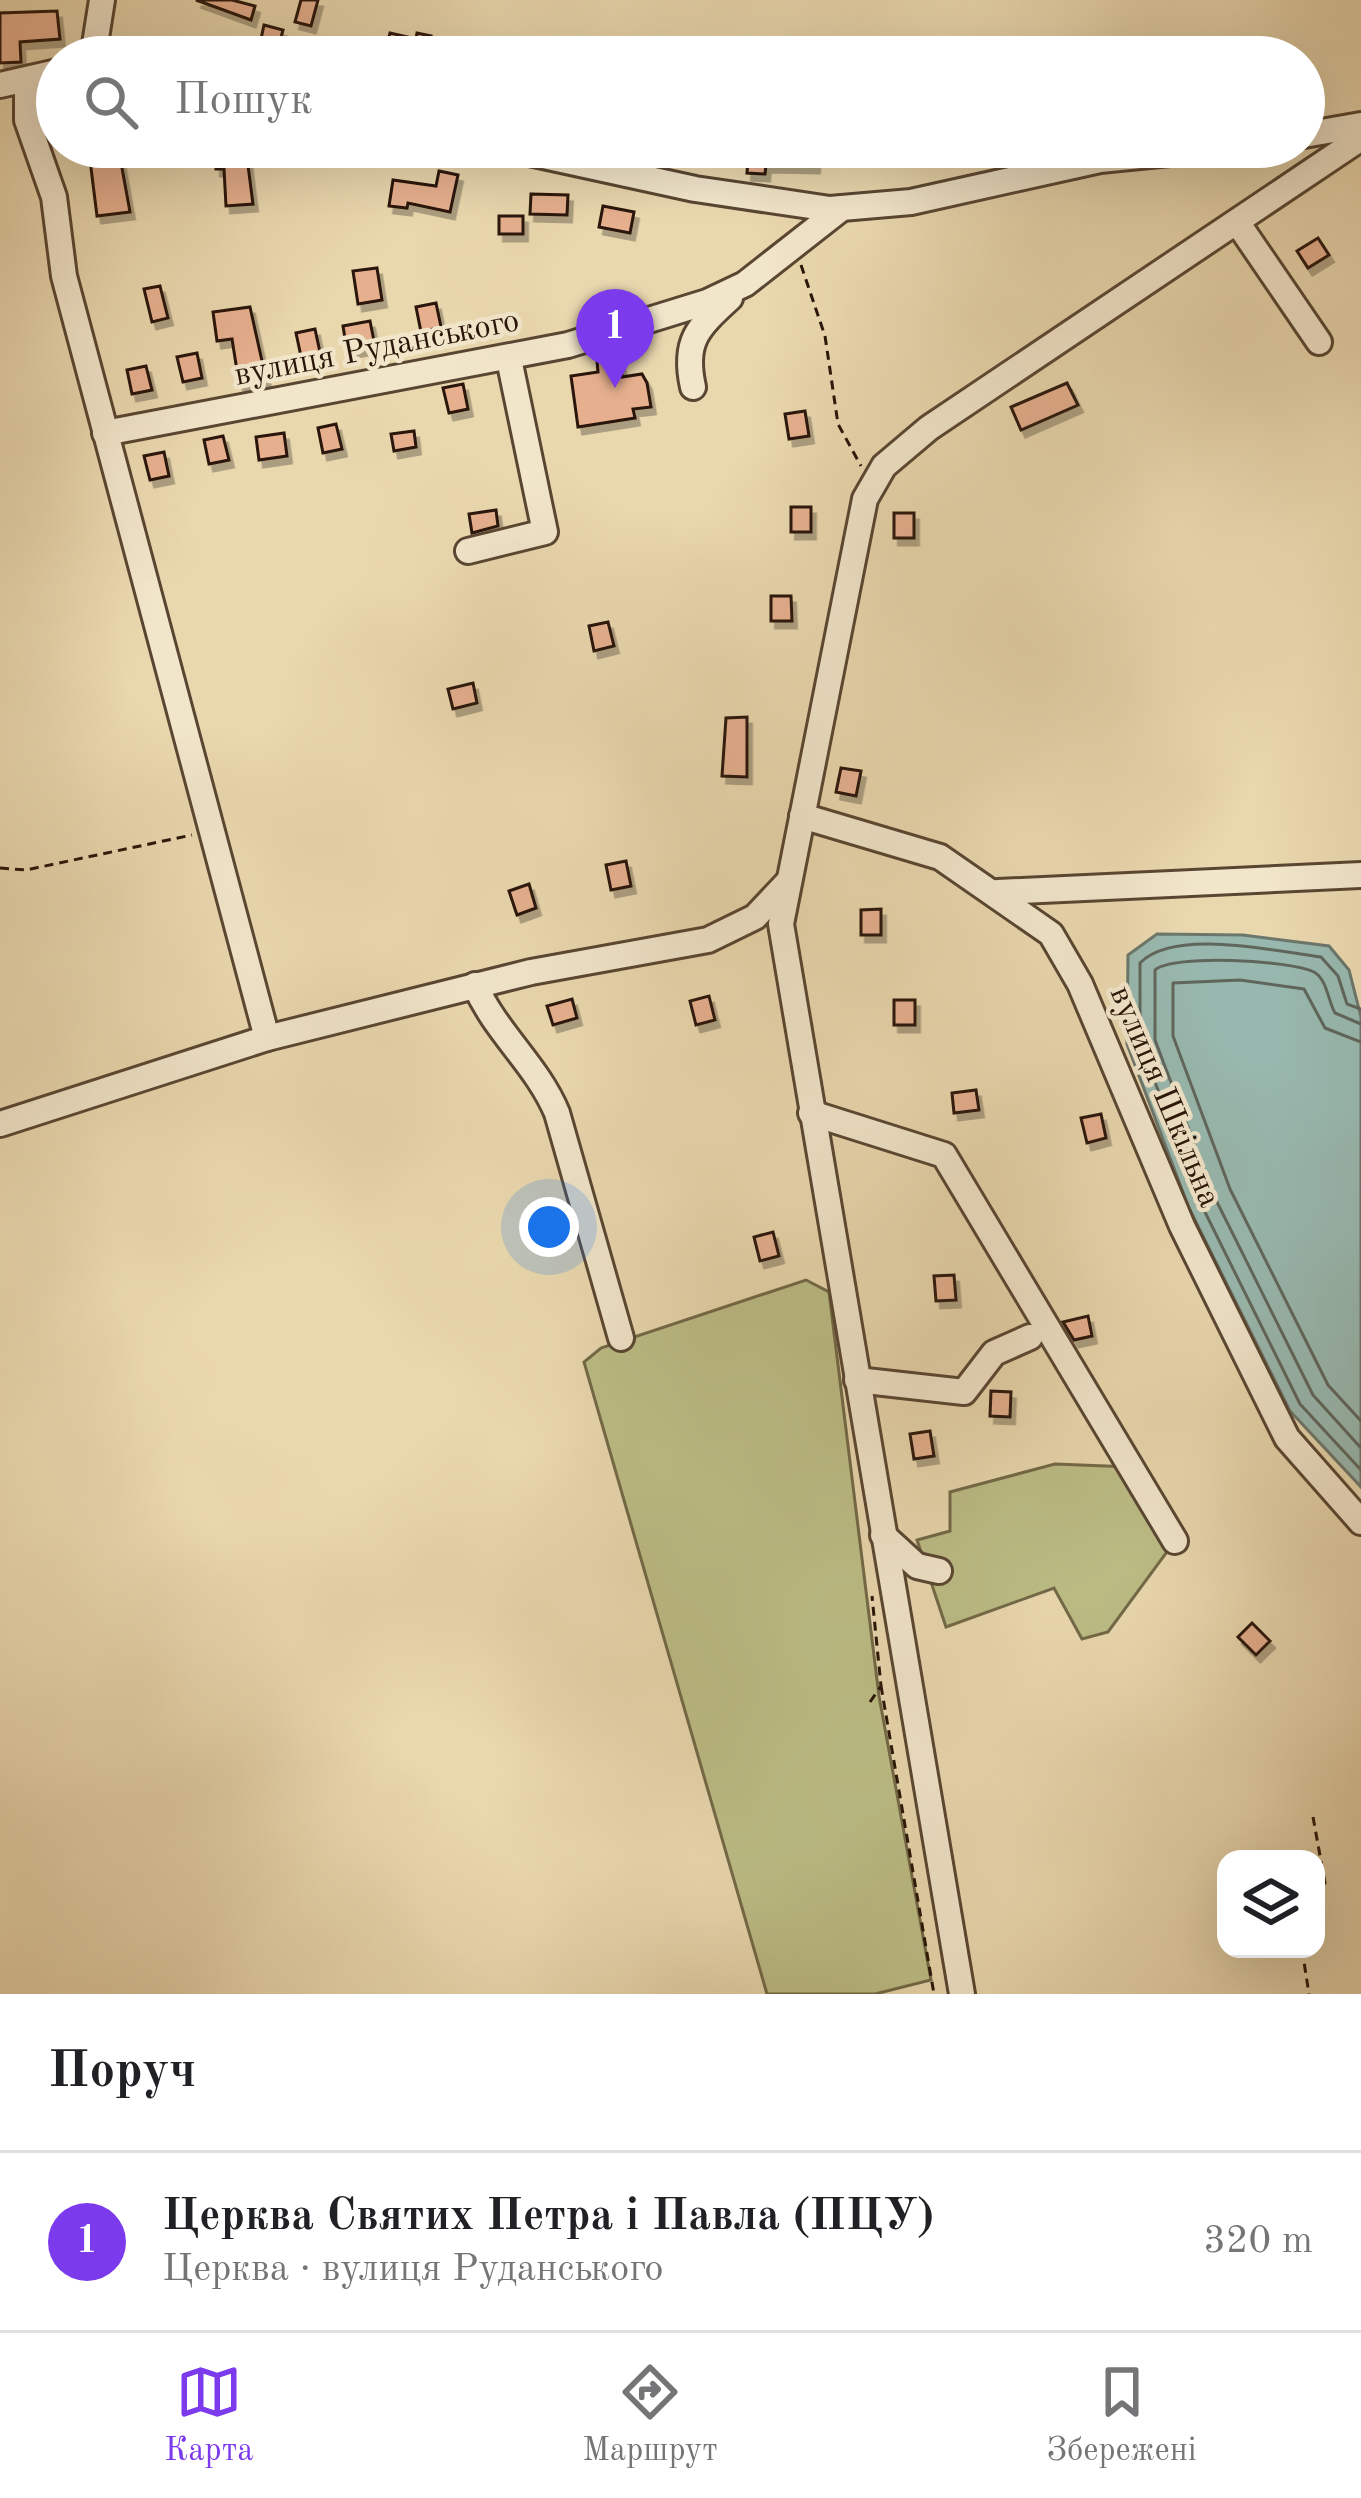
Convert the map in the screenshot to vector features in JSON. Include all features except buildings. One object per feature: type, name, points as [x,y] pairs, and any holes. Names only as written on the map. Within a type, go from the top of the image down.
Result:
[{"type":"street","points":[[96,36],[102,0]]},
{"type":"street","points":[[0,85],[36,77]]},
{"type":"street","points":[[36,84],[27,92],[27,120],[36,140]]},
{"type":"street","points":[[1325,131],[1361,125]]},
{"type":"street","points":[[1325,162],[1361,138]]},
{"type":"street","points":[[46,168],[64,276],[267,1038]]},
{"type":"street","points":[[598,168],[695,189],[842,208],[911,202],[1064,168]]},
{"type":"street","points":[[962,1994],[781,924],[789,880],[865,500],[884,466],[929,428],[1316,168]]},
{"type":"street","name":"вулиця Руданського","points":[[105,433],[509,359],[707,302],[745,284],[842,208]]},
{"type":"street","points":[[1237,221],[1319,342]]},
{"type":"street","points":[[693,387],[686,356],[703,322],[745,284]]},
{"type":"street","points":[[468,550],[545,532],[509,359]]},
{"type":"street","name":"вулиця Шкільна","points":[[802,816],[940,857],[998,892],[1051,934],[1080,984],[1183,1226],[1287,1438],[1361,1522]]},
{"type":"street","points":[[998,892],[1361,875]]},
{"type":"street","points":[[0,1124],[267,1038],[475,985],[708,940],[755,917],[789,880]]},
{"type":"street","points":[[475,985],[489,1017],[544,1080],[621,1338]]},
{"type":"street","points":[[811,1113],[944,1155],[1175,1541]]},
{"type":"street","points":[[857,1380],[964,1392],[994,1353],[1030,1337]]},
{"type":"street","points":[[884,1535],[917,1566],[939,1571]]},
{"type":"path","points":[[795,246],[825,336],[838,424],[872,487]]},
{"type":"path","points":[[0,868],[26,870],[212,831]]},
{"type":"path","points":[[881,1686],[934,1994]]},
{"type":"path","points":[[1312,1816],[1319,1850]]},
{"type":"path","points":[[1303,1958],[1309,1994]]},
{"type":"green space","points":[[806,1280],[829,1292],[879,1696],[931,1980],[875,1994],[767,1994],[584,1362],[601,1348]]},
{"type":"green space","points":[[1055,1464],[1131,1467],[1175,1541],[1108,1632],[1082,1639],[1054,1588],[946,1627],[917,1540],[950,1531],[950,1492]]},
{"type":"water","points":[[1157,934],[1243,935],[1329,946],[1349,970],[1361,1017],[1361,1487],[1290,1411],[1189,1208],[1127,1044],[1128,955]]},
{"type":"place","name":"Церква Святих Петра і Павла (ПЦУ)","points":[[615,388]]}]
